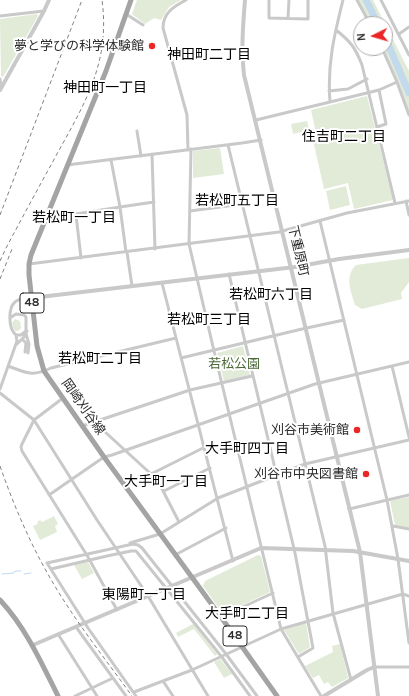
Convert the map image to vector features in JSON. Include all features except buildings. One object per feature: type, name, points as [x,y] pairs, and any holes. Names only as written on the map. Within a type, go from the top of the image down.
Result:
[{"type":"main road","name":"岡崎刈谷線","points":[[131,0],[106,71],[35,243],[29,264],[37,346],[44,372],[277,696]]},
{"type":"main road","points":[[0,600],[12,613],[33,645],[58,696]]},
{"type":"street","points":[[1,89],[49,0]]},
{"type":"street","points":[[186,0],[171,9],[164,18],[163,28],[187,115],[190,211],[189,244],[281,628],[320,696]]},
{"type":"street","name":"下重原町","points":[[245,0],[242,59],[244,75],[360,552],[378,696]]},
{"type":"street","points":[[269,0],[269,18],[308,19],[308,0]]},
{"type":"street","points":[[288,18],[289,0]]},
{"type":"street","points":[[330,102],[330,60],[343,0]]},
{"type":"street","points":[[358,0],[366,16]]},
{"type":"street","points":[[380,0],[399,34],[409,56]]},
{"type":"street","points":[[0,16],[44,11]]},
{"type":"street","points":[[126,14],[143,25]]},
{"type":"street","points":[[399,34],[409,27]]},
{"type":"street","points":[[336,30],[349,40],[357,51],[367,79],[395,203]]},
{"type":"street","points":[[386,56],[409,115]]},
{"type":"street","points":[[0,79],[1,89]]},
{"type":"street","points":[[329,91],[348,89],[367,79]]},
{"type":"street","points":[[256,120],[369,93],[397,82]]},
{"type":"street","points":[[377,127],[386,124],[379,90]]},
{"type":"street","points":[[137,131],[141,156]]},
{"type":"street","points":[[67,165],[261,140]]},
{"type":"street","points":[[228,145],[326,550],[334,613],[351,680]]},
{"type":"street","points":[[152,154],[155,249]]},
{"type":"street","points":[[111,160],[132,286]]},
{"type":"street","points":[[29,264],[250,237],[282,231],[347,213],[408,201],[409,215]]},
{"type":"street","points":[[45,219],[154,202]]},
{"type":"street","points":[[190,211],[242,204]]},
{"type":"street","points":[[76,215],[81,258]]},
{"type":"street","points":[[320,221],[393,526],[409,642]]},
{"type":"street","points":[[27,328],[24,334],[16,335],[10,328],[10,318],[14,303],[22,299],[132,286],[162,284],[409,250]]},
{"type":"street","points":[[229,274],[294,549],[308,621],[312,648],[298,657]]},
{"type":"street","points":[[162,284],[233,560]]},
{"type":"street","points":[[0,389],[15,348],[18,342],[22,340],[26,334],[27,328],[26,317],[24,315],[16,314],[10,318]]},
{"type":"street","points":[[181,358],[344,320]]},
{"type":"street","points":[[22,340],[26,343],[27,353],[29,344],[26,334]]},
{"type":"street","points":[[15,348],[16,335]]},
{"type":"street","points":[[8,366],[31,374],[44,372],[51,368],[176,338]]},
{"type":"street","points":[[49,495],[73,480],[104,457],[319,383],[409,362]]},
{"type":"street","points":[[117,547],[160,534],[218,498],[305,464],[374,448],[409,438],[392,366]]},
{"type":"street","points":[[82,426],[190,390],[252,376]]},
{"type":"street","points":[[0,393],[34,420],[97,520],[121,553],[208,696]]},
{"type":"street","points":[[63,398],[34,420],[21,448],[86,554],[117,610]]},
{"type":"street","points":[[97,420],[104,431],[151,474],[164,491],[179,522]]},
{"type":"street","points":[[151,474],[205,447]]},
{"type":"street","points":[[164,491],[210,468]]},
{"type":"street","points":[[349,509],[409,495]]},
{"type":"street","points":[[393,526],[409,529]]},
{"type":"street","points":[[175,555],[226,528]]},
{"type":"street","points":[[136,696],[85,623],[47,563],[117,547],[134,544],[138,545],[142,548],[226,654],[257,696]]},
{"type":"street","points":[[33,645],[261,548],[360,552],[409,561]]},
{"type":"street","points":[[51,569],[136,551],[221,656],[250,696]]},
{"type":"street","points":[[221,617],[273,594]]},
{"type":"street","points":[[134,692],[192,670],[281,628],[403,594],[409,596]]},
{"type":"street","points":[[76,627],[126,696]]},
{"type":"street","points":[[58,634],[97,696]]},
{"type":"street","points":[[324,696],[374,667],[409,667]]},
{"type":"street","points":[[74,696],[113,678]]},
{"type":"street","points":[[163,681],[173,696]]},
{"type":"green space","points":[[137,0],[181,0],[169,7],[161,20],[154,18],[145,24],[132,14]]},
{"type":"green space","points":[[357,0],[373,0],[381,16],[365,16]]},
{"type":"green space","points":[[37,14],[38,16],[3,77],[1,76],[0,19]]},
{"type":"green space","points":[[393,39],[409,71],[409,115],[398,84],[385,56],[393,56]]},
{"type":"green space","points":[[367,96],[393,200],[354,209],[348,183],[324,189],[313,140],[316,133],[311,110]]},
{"type":"green space","points":[[307,121],[309,130],[293,134],[291,124]]},
{"type":"green space","points":[[220,148],[224,174],[193,178],[193,151]]},
{"type":"green space","points":[[346,186],[350,205],[330,210],[326,191]]},
{"type":"green space","points":[[409,258],[409,282],[401,293],[402,299],[362,309],[355,305],[350,289],[349,279],[352,270],[356,265]]},
{"type":"green space","points":[[15,319],[20,321],[21,328],[18,331],[15,331],[13,328],[12,323]]},
{"type":"green space","name":"若松公園","points":[[243,346],[250,375],[224,381],[217,353]]},
{"type":"green space","points":[[409,497],[409,528],[395,525],[390,501]]},
{"type":"green space","points":[[54,516],[58,524],[55,526],[57,532],[40,540],[33,526],[38,524],[37,522],[40,520],[42,522]]},
{"type":"green space","points":[[258,555],[261,556],[270,592],[223,614],[203,586],[205,581]]},
{"type":"green space","points":[[88,562],[94,573],[82,579],[74,565]]},
{"type":"green space","points":[[306,623],[310,647],[299,654],[284,630]]},
{"type":"green space","points":[[193,624],[217,654],[215,656],[194,629],[178,637],[176,633]]},
{"type":"green space","points":[[340,644],[348,678],[332,687],[328,682],[324,684],[319,675],[313,678],[305,666],[333,652],[332,646]]},
{"type":"green space","points":[[220,659],[232,674],[224,678],[214,662]]},
{"type":"waterway","points":[[366,0],[374,16]]},
{"type":"waterway","points":[[393,56],[409,93]]},
{"type":"waterway","points":[[2,574],[21,571]]},
{"type":"waterway","points":[[24,574],[31,573]]},
{"type":"railway","points":[[0,215],[82,0]]},
{"type":"railway","points":[[0,261],[83,106],[91,87],[98,67],[102,46],[104,24],[102,0]]},
{"type":"railway","points":[[0,279],[12,249]]},
{"type":"railway","points":[[0,466],[25,529],[56,588],[74,616],[132,696]]},
{"type":"place","name":"夢と学びの科学体験館","points":[[152,46]]},
{"type":"place","name":"刈谷市美術館","points":[[357,430]]},
{"type":"place","name":"刈谷市中央図書館","points":[[366,474]]},
{"type":"district","name":"神田町二丁目","points":[[209,55]]},
{"type":"district","name":"神田町一丁目","points":[[105,88]]},
{"type":"district","name":"住吉町二丁目","points":[[344,137]]},
{"type":"district","name":"若松町五丁目","points":[[237,201]]},
{"type":"district","name":"若松町一丁目","points":[[74,218]]},
{"type":"district","name":"若松町六丁目","points":[[271,295]]},
{"type":"district","name":"若松町三丁目","points":[[209,320]]},
{"type":"district","name":"若松町二丁目","points":[[100,359]]},
{"type":"district","name":"大手町四丁目","points":[[247,449]]},
{"type":"district","name":"大手町一丁目","points":[[166,482]]},
{"type":"district","name":"東陽町一丁目","points":[[144,595]]},
{"type":"district","name":"大手町二丁目","points":[[247,614]]}]
